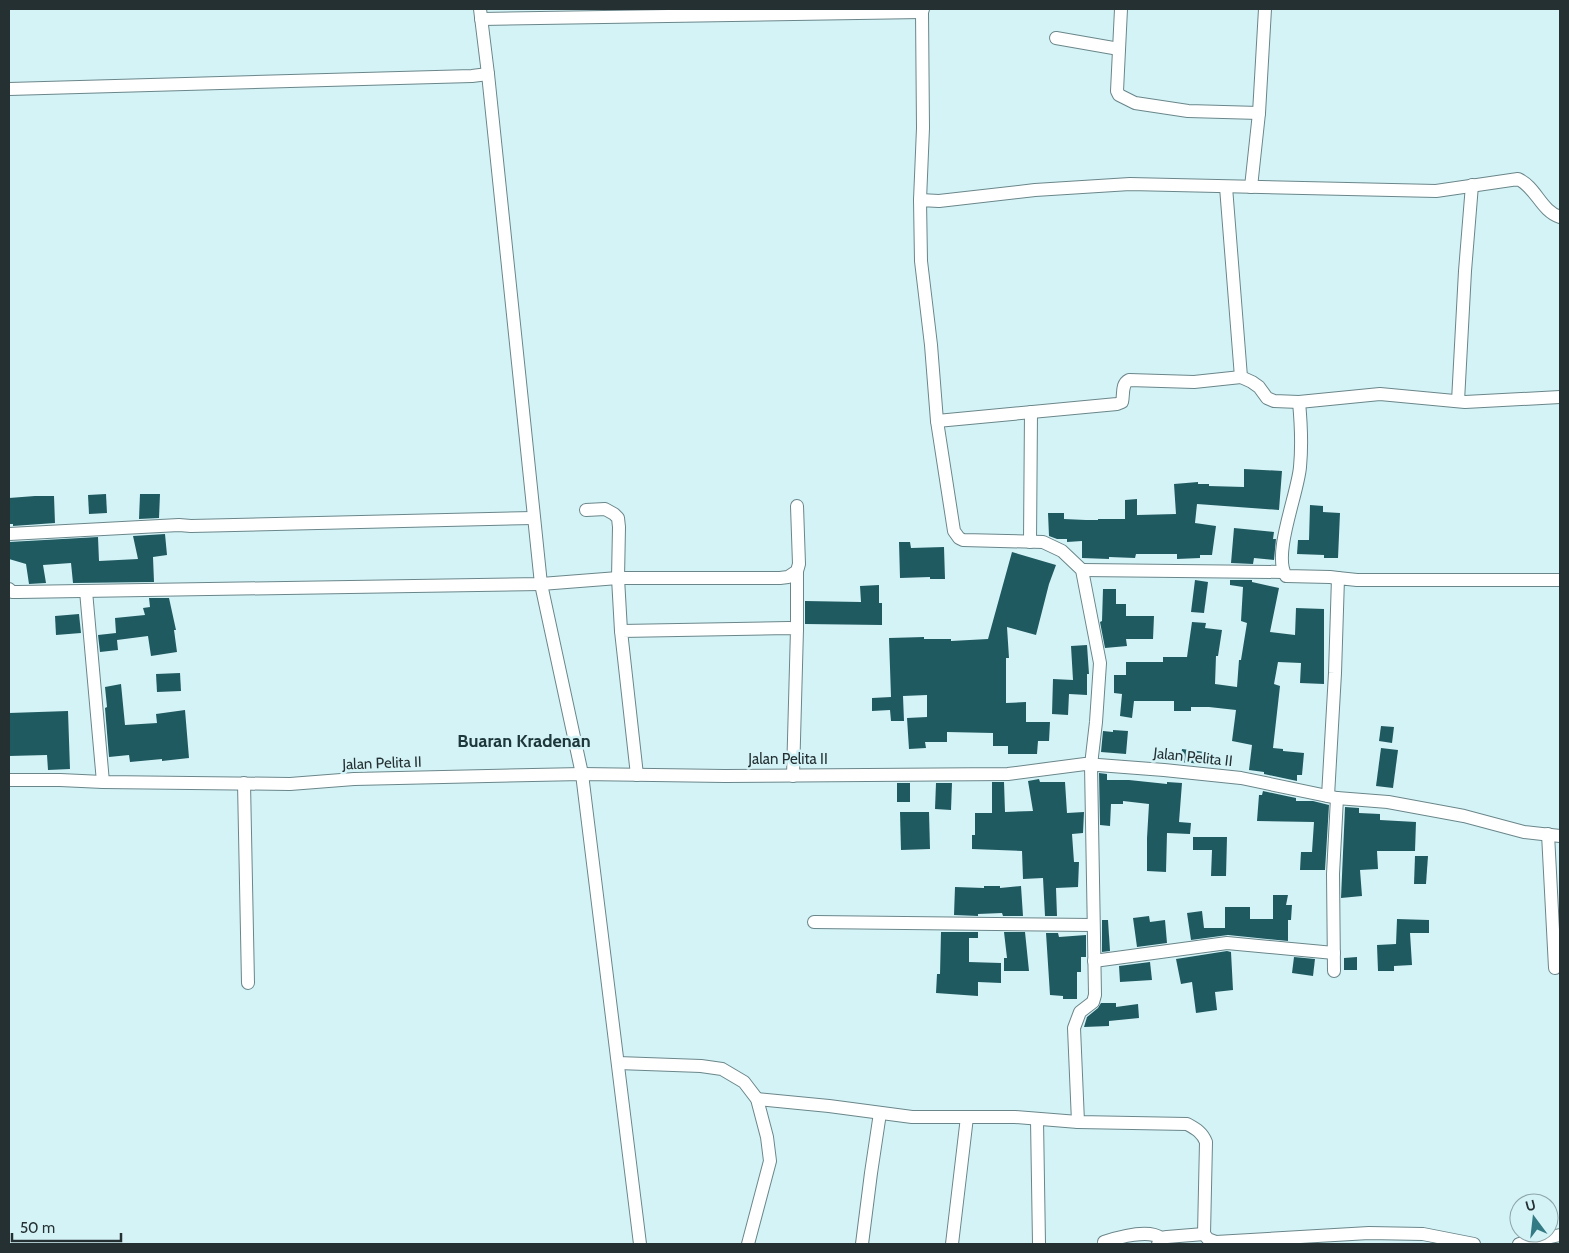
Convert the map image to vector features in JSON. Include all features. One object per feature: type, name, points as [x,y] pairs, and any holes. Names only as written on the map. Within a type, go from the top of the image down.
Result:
[{"type":"street","points":[[1121,9],[1117,91],[1122,98],[1135,103],[1188,111],[1259,113]]},
{"type":"street","points":[[1251,187],[1259,113],[1265,9]]},
{"type":"street","points":[[640,1244],[582,774],[541,584],[488,74],[480,14],[920,11],[923,128],[920,200],[921,261],[937,421],[952,526],[956,534],[963,540],[1043,542],[1062,550],[1082,570],[1100,663],[1091,765],[1094,1000],[1080,1012],[1074,1028],[1078,1122]]},
{"type":"street","points":[[1056,38],[1119,49]]},
{"type":"street","points":[[9,89],[488,74]]},
{"type":"street","points":[[920,200],[939,201],[1035,190],[1130,184],[1436,191],[1518,179],[1528,185],[1536,197],[1554,215],[1560,217]]},
{"type":"street","points":[[1458,401],[1472,185]]},
{"type":"street","points":[[1226,187],[1241,377]]},
{"type":"street","points":[[937,421],[1117,404],[1122,402],[1124,385],[1129,380],[1194,382],[1241,377],[1259,387],[1267,398],[1274,401],[1299,402],[1380,394],[1458,401],[1560,397]]},
{"type":"street","points":[[1299,402],[1300,467],[1296,492],[1285,533],[1282,566],[1286,576],[1357,580],[1560,580]]},
{"type":"street","points":[[1030,542],[1031,412]]},
{"type":"street","points":[[793,776],[797,571],[799,564],[797,506]]},
{"type":"street","points":[[586,510],[605,509],[618,518],[618,578],[621,630],[637,775]]},
{"type":"street","points":[[9,534],[179,525],[533,518]]},
{"type":"street","points":[[1082,570],[1283,572]]},
{"type":"street","points":[[9,589],[12,592],[18,592],[541,584],[618,578],[780,578],[788,577],[797,571]]},
{"type":"street","points":[[1334,971],[1332,797],[1338,578]]},
{"type":"street","points":[[86,591],[103,782]]},
{"type":"street","points":[[621,630],[797,629]]},
{"type":"street","name":"Jalan Pelita II","points":[[9,780],[290,784],[354,779],[582,774],[793,776],[1008,774],[1091,765],[1241,778],[1332,797],[1388,802],[1464,816],[1524,832],[1554,835]]},
{"type":"street","points":[[244,783],[248,983]]},
{"type":"street","points":[[1554,835],[1555,968]]},
{"type":"street","points":[[814,922],[1093,925]]},
{"type":"street","points":[[1094,961],[1227,944],[1334,953]]},
{"type":"street","points":[[619,1067],[701,1066],[722,1069],[744,1082],[757,1099],[767,1138],[770,1162],[748,1244]]},
{"type":"street","points":[[757,1099],[912,1117],[1015,1117],[1078,1122],[1187,1124],[1197,1129],[1203,1135],[1206,1142],[1204,1234],[1208,1239],[1216,1242],[1369,1233],[1423,1234],[1474,1244]]},
{"type":"street","points":[[862,1244],[880,1113]]},
{"type":"street","points":[[952,1244],[967,1117]]},
{"type":"street","points":[[1037,1120],[1039,1244]]},
{"type":"street","points":[[1104,1242],[1124,1236],[1143,1234],[1157,1235],[1160,1241],[1204,1234]]},
{"type":"street","points":[[1519,1244],[1560,1235]]},
{"type":"building","points":[[1244,469],[1282,471],[1279,510],[1197,504],[1195,523],[1216,526],[1212,555],[1200,555],[1200,558],[1177,559],[1177,554],[1136,554],[1135,558],[1082,558],[1082,541],[1067,542],[1067,539],[1057,539],[1049,536],[1048,513],[1064,513],[1064,519],[1125,519],[1125,500],[1137,499],[1137,515],[1176,514],[1174,484],[1198,482],[1198,484],[1209,484],[1209,486],[1244,487]]},
{"type":"building","points":[[106,494],[107,513],[89,514],[88,495]]},
{"type":"building","points":[[140,494],[160,494],[159,518],[139,519]]},
{"type":"building","points":[[54,496],[55,523],[13,526],[13,524],[9,524],[9,498]]},
{"type":"building","points":[[1310,505],[1323,506],[1323,512],[1340,513],[1338,558],[1324,558],[1324,555],[1297,554],[1298,540],[1309,540]]},
{"type":"building","points":[[1234,528],[1274,532],[1273,539],[1276,539],[1274,560],[1254,558],[1253,564],[1231,563]]},
{"type":"building","points":[[165,534],[167,555],[153,557],[154,582],[73,583],[71,563],[43,565],[46,583],[29,584],[26,564],[9,559],[9,542],[98,537],[99,561],[138,559],[133,536]]},
{"type":"building","points":[[899,542],[910,542],[911,548],[944,547],[945,579],[930,579],[930,577],[900,578]]},
{"type":"building","points":[[1012,552],[1056,565],[1049,584],[1036,635],[1007,627],[1009,658],[1006,658],[1006,703],[1026,702],[1026,722],[1050,722],[1049,741],[1038,741],[1037,754],[1008,754],[1008,746],[993,746],[993,733],[947,732],[947,742],[925,742],[926,748],[909,749],[907,718],[927,717],[927,695],[903,696],[904,721],[891,721],[890,710],[872,711],[872,698],[891,697],[889,638],[924,637],[924,639],[951,639],[951,641],[988,639]]},
{"type":"building","points":[[1195,580],[1208,582],[1204,613],[1191,612]]},
{"type":"building","points":[[1230,580],[1252,580],[1252,582],[1279,588],[1270,632],[1295,635],[1296,608],[1324,609],[1324,684],[1300,683],[1301,663],[1278,662],[1274,684],[1280,686],[1273,748],[1304,753],[1302,775],[1297,775],[1297,781],[1249,770],[1252,745],[1232,741],[1236,710],[1191,707],[1191,711],[1174,711],[1174,701],[1134,701],[1132,718],[1120,716],[1122,694],[1114,693],[1114,675],[1126,675],[1126,662],[1163,662],[1163,657],[1187,657],[1192,622],[1206,623],[1205,628],[1222,630],[1218,656],[1216,656],[1215,684],[1237,687],[1239,660],[1241,660],[1247,623],[1241,621],[1243,587],[1230,585]]},
{"type":"building","points":[[879,585],[879,603],[882,603],[882,625],[805,624],[805,601],[861,602],[860,586]]},
{"type":"building","points":[[1103,589],[1116,589],[1116,604],[1126,604],[1126,616],[1154,616],[1153,639],[1126,639],[1127,646],[1105,648],[1100,622],[1102,621]]},
{"type":"building","points":[[149,598],[169,598],[176,630],[174,630],[177,652],[151,656],[148,636],[117,640],[118,650],[100,652],[98,635],[116,633],[115,618],[145,615],[143,608],[150,607]]},
{"type":"building","points":[[79,614],[81,633],[56,635],[55,616]]},
{"type":"building","points":[[1087,645],[1089,674],[1087,674],[1087,695],[1069,694],[1068,715],[1052,714],[1053,679],[1073,680],[1071,646]]},
{"type":"building","points":[[180,673],[181,691],[157,692],[156,674]]},
{"type":"building","points":[[121,684],[125,725],[157,723],[156,714],[185,710],[189,758],[130,762],[129,755],[109,757],[105,687]]},
{"type":"building","points":[[68,711],[70,769],[48,770],[47,755],[9,756],[9,713]]},
{"type":"building","points":[[1381,726],[1394,727],[1392,743],[1379,741]]},
{"type":"building","points":[[1113,730],[1128,731],[1126,754],[1101,752],[1103,731],[1113,732]]},
{"type":"building","points":[[1381,748],[1398,750],[1393,788],[1376,786]]},
{"type":"building","points":[[1182,749],[1205,752],[1203,764],[1180,762]]},
{"type":"building","points":[[1099,773],[1107,774],[1107,780],[1167,784],[1167,782],[1182,783],[1179,822],[1191,823],[1190,834],[1167,833],[1166,872],[1147,871],[1149,804],[1123,801],[1123,804],[1111,804],[1110,826],[1100,825]]},
{"type":"building","points":[[1039,779],[1040,782],[1065,782],[1067,813],[1084,812],[1083,833],[1072,834],[1074,862],[1079,862],[1078,887],[1056,888],[1057,916],[1045,916],[1043,878],[1023,879],[1022,851],[972,849],[972,835],[975,835],[975,813],[992,813],[992,782],[1004,782],[1005,812],[1033,811],[1028,781]]},
{"type":"building","points":[[897,783],[910,783],[910,802],[897,802]]},
{"type":"building","points":[[936,783],[952,783],[951,810],[935,809]]},
{"type":"building","points":[[1263,791],[1296,798],[1296,801],[1313,801],[1329,805],[1325,870],[1300,870],[1301,852],[1312,852],[1314,822],[1257,821],[1259,795],[1262,795]]},
{"type":"building","points":[[1345,807],[1359,808],[1359,813],[1380,814],[1380,820],[1416,822],[1415,851],[1377,851],[1378,869],[1360,870],[1362,896],[1341,898]]},
{"type":"building","points":[[900,812],[929,812],[930,849],[901,850]]},
{"type":"building","points":[[1193,837],[1227,837],[1226,876],[1211,876],[1212,850],[1193,850]]},
{"type":"building","points":[[1415,856],[1428,856],[1426,884],[1414,884]]},
{"type":"building","points":[[984,886],[1000,886],[1000,888],[1021,886],[1023,916],[1003,916],[1002,913],[978,914],[978,916],[954,915],[955,887],[984,888]]},
{"type":"building","points":[[1273,895],[1288,895],[1286,905],[1292,905],[1291,920],[1288,920],[1288,941],[1228,935],[1191,940],[1187,913],[1202,911],[1204,928],[1225,928],[1225,907],[1250,907],[1250,919],[1273,919]]},
{"type":"building","points":[[1149,916],[1150,922],[1165,920],[1167,943],[1137,947],[1133,918]]},
{"type":"building","points":[[1397,919],[1429,920],[1429,933],[1410,933],[1412,965],[1394,966],[1394,971],[1378,971],[1377,945],[1396,944]]},
{"type":"building","points":[[1102,920],[1108,920],[1110,951],[1102,952]]},
{"type":"building","points":[[941,932],[978,932],[978,938],[969,938],[969,962],[1001,963],[1001,983],[978,982],[978,996],[936,993],[937,974],[940,974]]},
{"type":"building","points":[[1004,932],[1025,932],[1029,971],[1004,971],[1004,958],[1007,958]]},
{"type":"building","points":[[1046,933],[1058,933],[1059,937],[1086,935],[1086,957],[1081,957],[1081,972],[1077,972],[1077,999],[1063,999],[1063,996],[1050,995]]},
{"type":"building","points":[[1231,952],[1233,990],[1215,992],[1217,1010],[1196,1013],[1192,982],[1181,984],[1176,959]]},
{"type":"building","points":[[1294,957],[1315,959],[1313,976],[1292,973]]},
{"type":"building","points":[[1357,957],[1357,970],[1344,970],[1344,958]]},
{"type":"building","points":[[1150,962],[1152,980],[1120,982],[1119,966]]},
{"type":"building","points":[[1101,1003],[1116,1003],[1116,1007],[1138,1004],[1139,1018],[1109,1021],[1109,1026],[1084,1027],[1087,1017]]},
{"type":"district","name":"Buaran Kradenan","points":[[524,741]]}]
